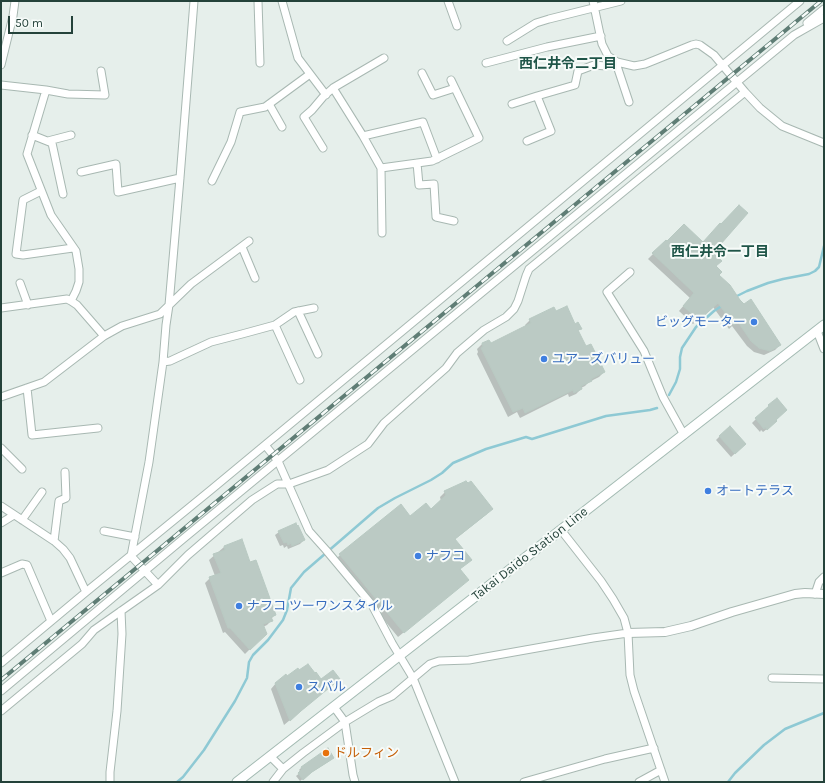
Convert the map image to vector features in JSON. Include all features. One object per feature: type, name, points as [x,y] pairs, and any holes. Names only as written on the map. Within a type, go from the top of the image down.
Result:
[{"type":"main road","name":"Takai Daido Station Line","points":[[237,782],[820,328]]},
{"type":"street","points":[[1,65],[13,16],[15,1]]},
{"type":"street","points":[[131,556],[135,543],[149,462],[163,362],[194,1]]},
{"type":"street","points":[[258,1],[260,63]]},
{"type":"street","points":[[282,1],[298,58],[326,95]]},
{"type":"street","points":[[448,1],[457,26]]},
{"type":"street","points":[[507,41],[536,23],[594,4],[622,1]]},
{"type":"street","points":[[1,663],[800,1]]},
{"type":"street","points":[[594,4],[602,44],[608,56],[617,62],[634,66],[645,64],[696,44],[714,54],[760,108],[782,126],[824,143]]},
{"type":"street","points":[[1,691],[824,9]]},
{"type":"street","points":[[794,35],[824,18]]},
{"type":"street","points":[[486,63],[547,47],[601,36]]},
{"type":"street","points":[[323,148],[304,117],[333,88],[384,58]]},
{"type":"street","points":[[512,104],[575,85],[578,72],[594,65],[606,66],[617,62]]},
{"type":"street","points":[[617,62],[629,102]]},
{"type":"street","points":[[1,85],[68,94],[104,95],[101,70]]},
{"type":"street","points":[[422,73],[433,95],[455,88]]},
{"type":"street","points":[[212,181],[231,142],[240,112],[265,107],[310,74]]},
{"type":"street","points":[[381,168],[432,161],[479,138],[451,80]]},
{"type":"street","points":[[333,88],[381,168],[382,233]]},
{"type":"street","points":[[46,90],[27,154],[51,215],[76,251],[78,258],[79,282],[71,301]]},
{"type":"street","points":[[1,711],[82,644],[94,630],[158,585],[188,555],[252,500],[277,484],[289,484],[328,470],[368,444],[384,423],[446,368],[457,353],[484,330],[506,317],[514,309],[529,269],[745,92]]},
{"type":"street","points":[[527,141],[551,132],[537,96]]},
{"type":"street","points":[[269,104],[282,127]]},
{"type":"street","points":[[363,136],[423,122],[437,159]]},
{"type":"street","points":[[32,135],[52,143],[63,194]]},
{"type":"street","points":[[48,141],[71,135]]},
{"type":"street","points":[[417,163],[419,184],[434,184],[436,217],[454,221]]},
{"type":"street","points":[[81,172],[116,164],[118,192],[180,178]]},
{"type":"street","points":[[41,191],[23,200],[16,254],[23,255],[73,248]]},
{"type":"street","points":[[1,397],[44,382],[104,336],[122,326],[160,314],[191,284],[249,241]]},
{"type":"street","points":[[242,247],[255,278]]},
{"type":"street","points":[[630,272],[607,292],[644,351],[663,397],[684,435]]},
{"type":"street","points":[[20,283],[28,305]]},
{"type":"street","points":[[1,308],[67,299],[77,305],[104,336]]},
{"type":"street","points":[[163,362],[170,361],[211,342],[276,325],[294,312],[314,308]]},
{"type":"street","points":[[298,311],[318,354]]},
{"type":"street","points":[[276,325],[300,380]]},
{"type":"street","points":[[820,328],[824,349]]},
{"type":"street","points":[[26,388],[32,435],[98,428]]},
{"type":"street","points":[[265,445],[278,461],[309,531],[372,605],[392,643],[414,678],[455,782]]},
{"type":"street","points":[[1,448],[22,469]]},
{"type":"street","points":[[54,541],[59,501],[66,498],[65,472]]},
{"type":"street","points":[[22,520],[42,492]]},
{"type":"street","points":[[1,506],[54,541],[63,549],[70,558],[86,592]]},
{"type":"street","points":[[1,523],[14,515]]},
{"type":"street","points":[[561,530],[601,581],[613,598],[624,618],[628,633],[630,675],[665,782]]},
{"type":"street","points":[[104,531],[135,537]]},
{"type":"street","points":[[131,556],[158,585]]},
{"type":"street","points":[[1,573],[22,564],[27,565],[51,621]]},
{"type":"street","points":[[815,594],[819,582],[824,577]]},
{"type":"street","points":[[273,782],[283,769],[303,753],[346,722],[378,702],[392,696],[430,664],[439,661],[469,660],[628,633],[665,632],[691,626],[732,612],[795,594],[824,594]]},
{"type":"street","points":[[110,782],[122,634],[121,612]]},
{"type":"street","points":[[772,678],[824,679]]},
{"type":"street","points":[[334,707],[346,722],[353,775],[356,782]]},
{"type":"street","points":[[524,782],[606,759],[654,748]]},
{"type":"street","points":[[270,756],[283,769]]},
{"type":"street","points":[[639,782],[661,770]]},
{"type":"building","points":[[739,205],[748,213],[713,253],[722,261],[716,266],[722,272],[719,275],[730,285],[744,304],[751,299],[781,345],[770,351],[759,348],[751,341],[738,322],[734,325],[718,303],[699,320],[683,306],[694,293],[652,253],[684,224],[703,242]]},
{"type":"building","points":[[567,306],[575,324],[578,322],[582,329],[578,330],[586,346],[591,344],[605,372],[591,379],[592,381],[581,386],[582,389],[574,393],[573,390],[525,413],[523,408],[513,412],[481,348],[483,347],[482,343],[489,340],[491,343],[531,323],[529,319],[554,307],[556,311]]},
{"type":"building","points":[[777,398],[787,410],[767,430],[765,427],[764,429],[755,418]]},
{"type":"building","points":[[730,426],[746,444],[735,454],[719,436]]},
{"type":"building","points":[[466,481],[468,483],[471,481],[493,509],[455,539],[472,560],[460,569],[469,580],[404,633],[339,554],[401,504],[410,516],[426,503],[431,509],[446,495],[444,491]]},
{"type":"building","points":[[296,523],[305,540],[292,546],[291,543],[288,545],[287,542],[284,543],[278,531]]},
{"type":"building","points":[[242,539],[250,562],[256,560],[276,615],[271,617],[273,621],[263,624],[267,634],[250,650],[230,628],[228,628],[209,577],[221,573],[213,554],[225,550],[224,546]]},
{"type":"building","points":[[308,664],[321,679],[333,670],[340,679],[290,721],[275,683],[286,674],[287,676],[298,668],[299,670]]},
{"type":"building","points":[[328,748],[334,758],[312,772],[303,780],[298,773],[302,769],[301,767]]},
{"type":"waterway","points":[[735,297],[768,283],[809,274],[815,271],[819,267],[824,246]]},
{"type":"waterway","points":[[669,395],[676,382],[680,369],[682,348],[696,327],[723,305]]},
{"type":"waterway","points":[[177,782],[183,777],[204,750],[235,701],[247,678],[249,662],[253,655],[268,640],[283,620],[287,610],[291,588],[304,572],[378,508],[431,480],[453,463],[486,449],[526,437],[532,439],[606,416],[657,408]]},
{"type":"waterway","points":[[728,782],[735,773],[764,745],[785,729],[824,713]]},
{"type":"railway","points":[[1,680],[821,1]]},
{"type":"place","name":"ビッグモーター","points":[[754,322]]},
{"type":"place","name":"ユアーズバリュー","points":[[544,359]]},
{"type":"place","name":"オートテラス","points":[[708,491]]},
{"type":"place","name":"ナフコ","points":[[418,556]]},
{"type":"place","name":"ナフコ ツーワンスタイル","points":[[239,606]]},
{"type":"place","name":"スバル","points":[[299,687]]},
{"type":"place","name":"ドルフィン","points":[[326,753]]},
{"type":"district","name":"西仁井令二丁目","points":[[568,64]]},
{"type":"district","name":"西仁井令一丁目","points":[[720,252]]}]
